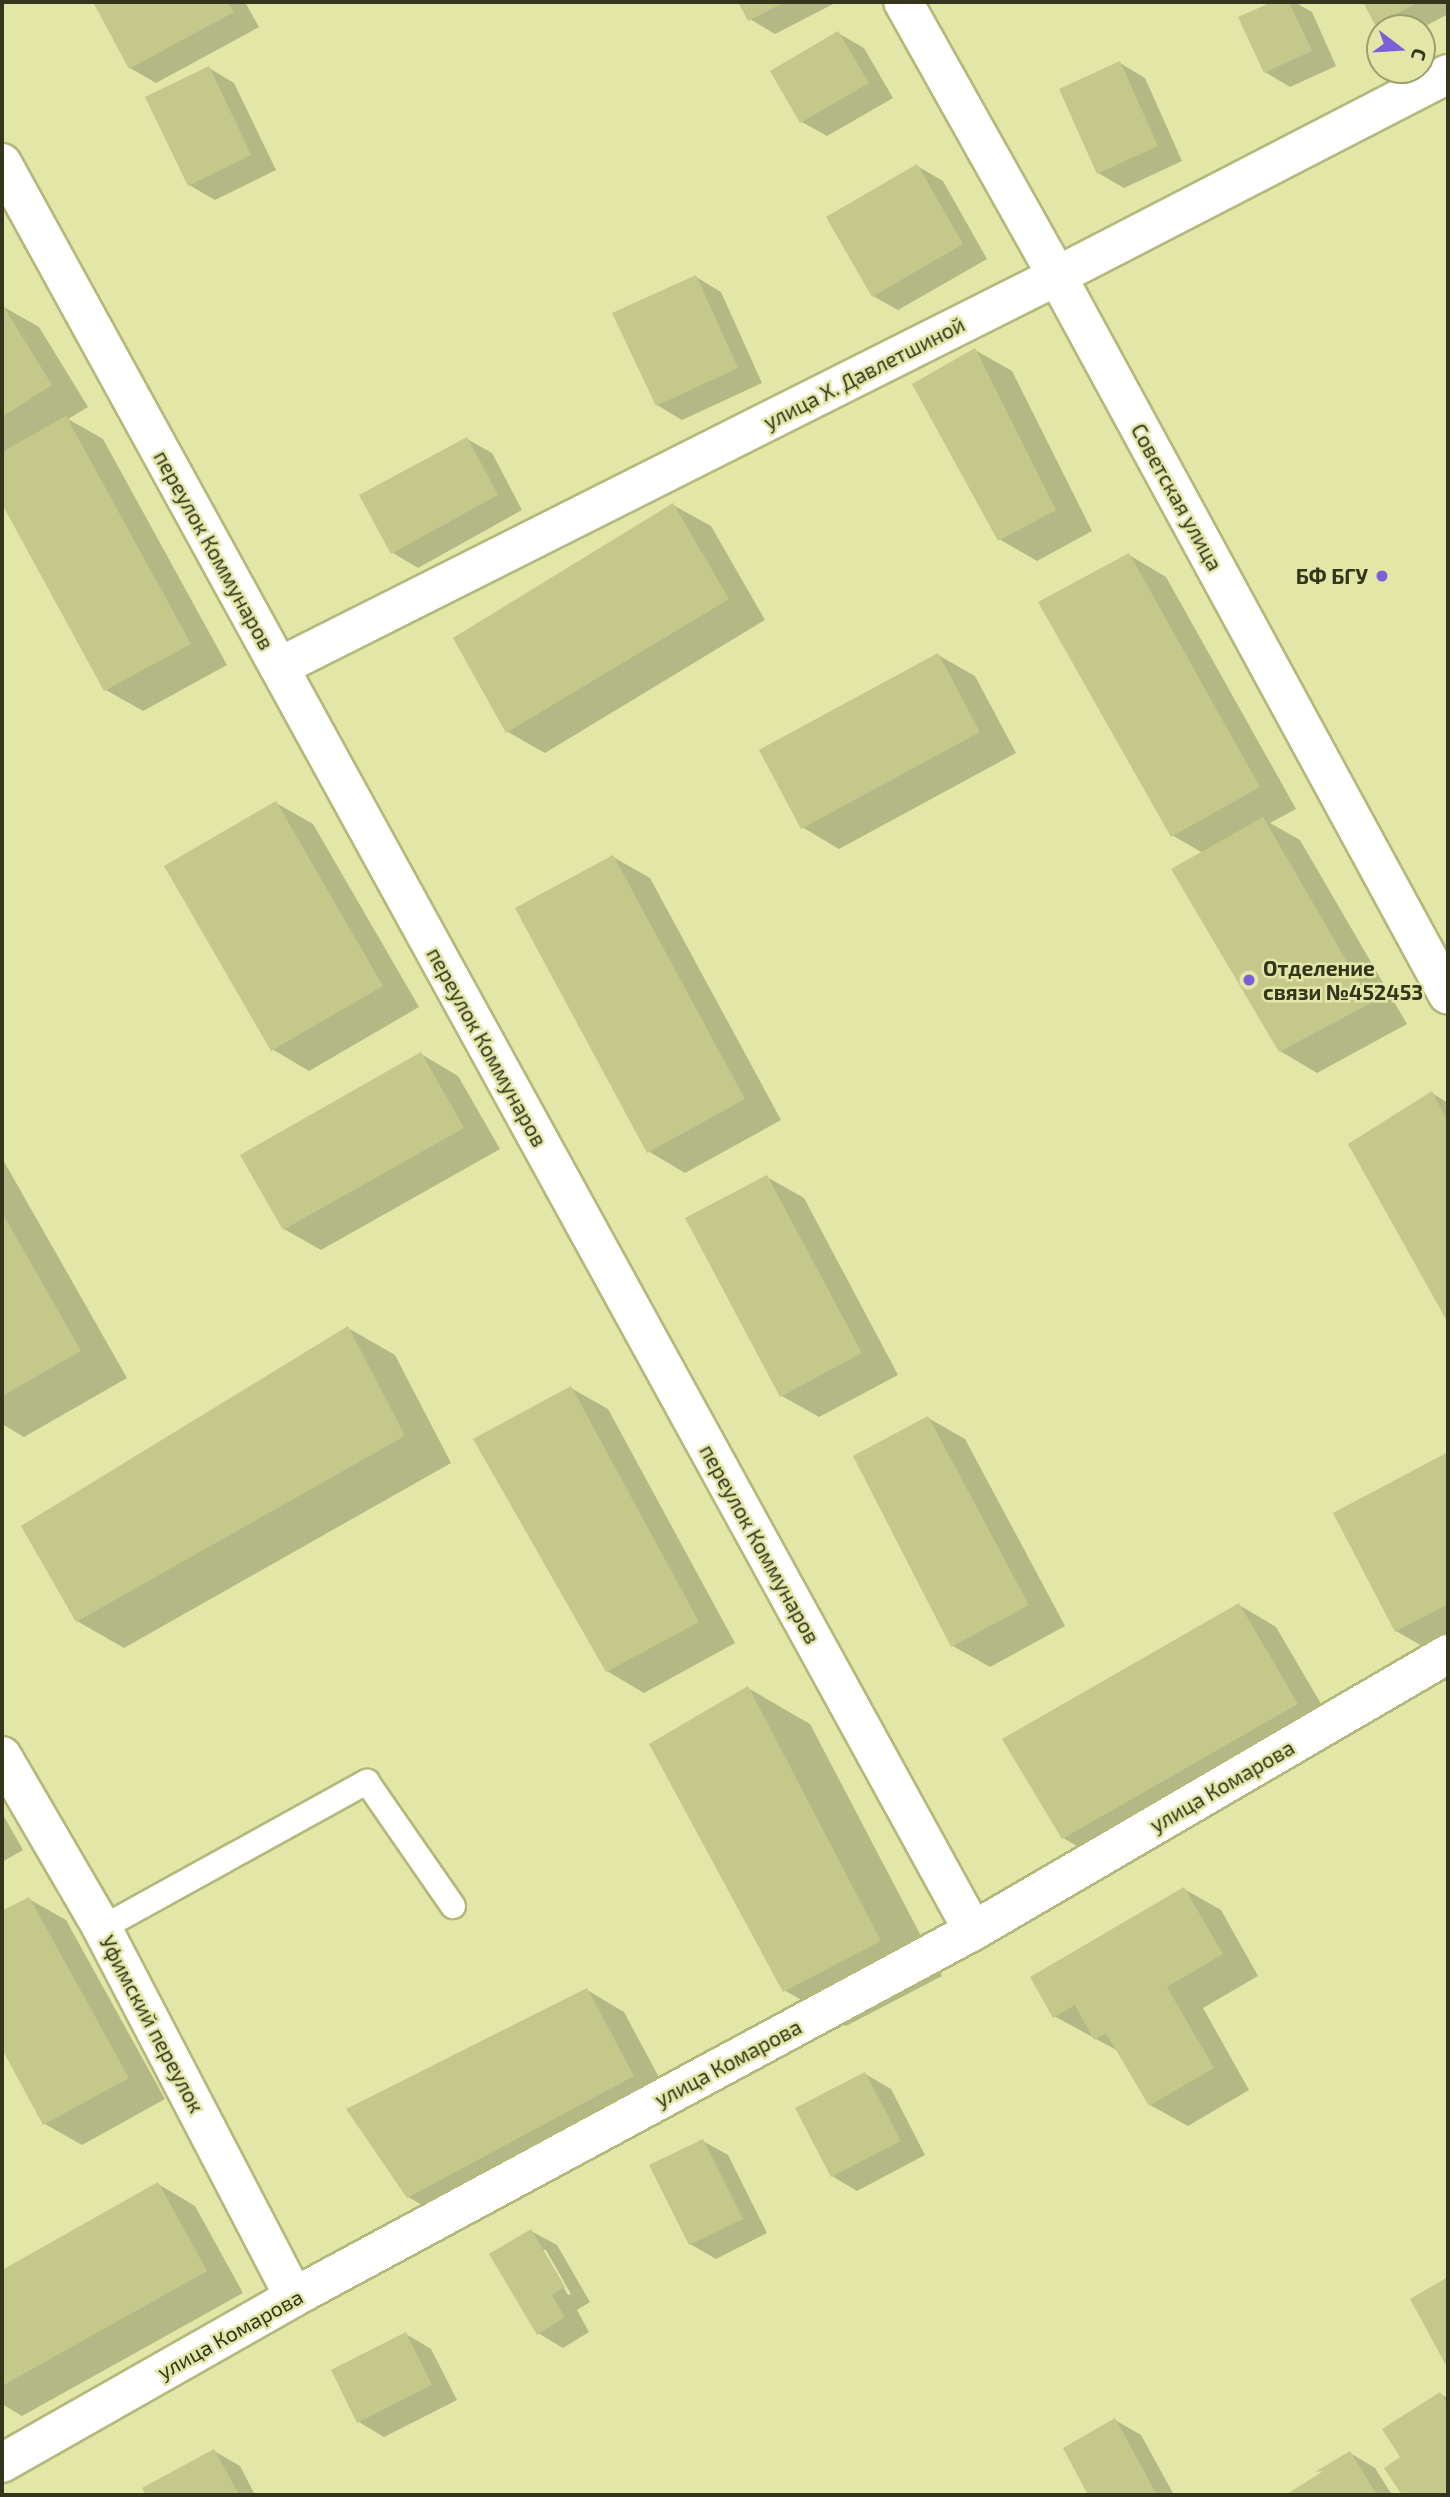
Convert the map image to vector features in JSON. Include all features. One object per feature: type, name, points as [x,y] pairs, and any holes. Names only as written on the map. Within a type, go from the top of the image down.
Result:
[{"type":"street","name":"Советская улица","points":[[903,2],[1057,276],[1448,995]]},
{"type":"street","name":"улица Х. Давлетшиной","points":[[279,667],[1057,276],[1448,74]]},
{"type":"street","name":"переулок Коммунаров","points":[[2,163],[973,1931]]},
{"type":"street","name":"улица Комарова","points":[[2,2463],[294,2297],[973,1931],[1448,1654]]},
{"type":"street","name":"Уфимский переулок","points":[[2,1756],[102,1928],[294,2297]]},
{"type":"lane","points":[[102,1928],[367,1782],[453,1906]]},
{"type":"building","points":[[93,2],[228,2],[234,12],[129,69]]},
{"type":"building","points":[[738,2],[785,2],[748,21]]},
{"type":"building","points":[[1272,2],[1289,2],[1312,51],[1264,73],[1238,17]]},
{"type":"building","points":[[1363,2],[1419,2],[1396,14],[1369,14]]},
{"type":"building","points":[[838,31],[869,83],[800,123],[770,71]]},
{"type":"building","points":[[1120,61],[1158,146],[1097,174],[1059,89]]},
{"type":"building","points":[[209,66],[251,155],[188,186],[145,97]]},
{"type":"building","points":[[917,164],[963,244],[872,297],[826,217]]},
{"type":"building","points":[[696,275],[738,368],[656,406],[612,313]]},
{"type":"building","points":[[2,304],[52,385],[2,417]]},
{"type":"building","points":[[975,348],[1056,510],[998,541],[912,384]]},
{"type":"building","points":[[66,416],[191,644],[104,691],[2,504],[2,452]]},
{"type":"building","points":[[467,437],[498,495],[391,554],[359,495]]},
{"type":"building","points":[[673,503],[729,599],[506,733],[453,638]]},
{"type":"building","points":[[1129,553],[1260,787],[1171,837],[1038,602]]},
{"type":"building","points":[[938,653],[980,732],[801,829],[759,750]]},
{"type":"building","points":[[276,801],[383,986],[271,1051],[164,866]]},
{"type":"building","points":[[1263,817],[1371,1003],[1279,1052],[1171,869]]},
{"type":"building","points":[[613,855],[745,1099],[647,1153],[515,908]]},
{"type":"building","points":[[421,1052],[464,1128],[283,1230],[240,1155]]},
{"type":"building","points":[[1432,1091],[1448,1123],[1448,1323],[1348,1144]]},
{"type":"building","points":[[767,1175],[862,1353],[780,1397],[685,1218]]},
{"type":"building","points":[[2,1212],[81,1351],[2,1396]]},
{"type":"building","points":[[348,1326],[405,1436],[76,1622],[21,1526]]},
{"type":"building","points":[[571,1386],[699,1622],[606,1672],[473,1439]]},
{"type":"building","points":[[928,1416],[1029,1605],[951,1647],[853,1456]]},
{"type":"building","points":[[1448,1452],[1448,1604],[1395,1632],[1333,1513]]},
{"type":"building","points":[[1239,1603],[1298,1704],[1062,1839],[1002,1739]]},
{"type":"building","points":[[748,1686],[881,1941],[783,1992],[649,1744]]},
{"type":"building","points":[[1184,1887],[1223,1954],[1167,1987],[1214,2068],[1149,2106],[1106,2033],[1094,2040],[1075,2005],[1053,2018],[1030,1977]]},
{"type":"building","points":[[29,1897],[129,2078],[43,2125],[2,2049],[2,1911]]},
{"type":"building","points":[[587,1988],[634,2076],[407,2198],[346,2109]]},
{"type":"building","points":[[865,2072],[901,2141],[831,2177],[795,2108]]},
{"type":"building","points":[[703,2139],[743,2219],[689,2245],[649,2165]]},
{"type":"building","points":[[158,2182],[207,2271],[2,2386],[2,2270]]},
{"type":"building","points":[[531,2229],[565,2287],[552,2295],[565,2317],[537,2335],[489,2254]]},
{"type":"building","points":[[1448,2277],[1448,2369],[1410,2299]]},
{"type":"building","points":[[406,2332],[432,2385],[357,2423],[331,2370]]},
{"type":"building","points":[[1440,2392],[1448,2404],[1448,2495],[1402,2495],[1384,2468],[1400,2457],[1382,2429]]},
{"type":"building","points":[[1115,2418],[1157,2495],[1088,2495],[1063,2448]]},
{"type":"building","points":[[214,2449],[239,2495],[146,2495],[142,2488]]},
{"type":"building","points":[[1350,2451],[1377,2495],[1285,2495],[1324,2471],[1315,2472]]},
{"type":"place","name":"БФ БГУ","points":[[1382,576]]},
{"type":"place","name":"Отделение связи №452453","points":[[1249,980]]}]
